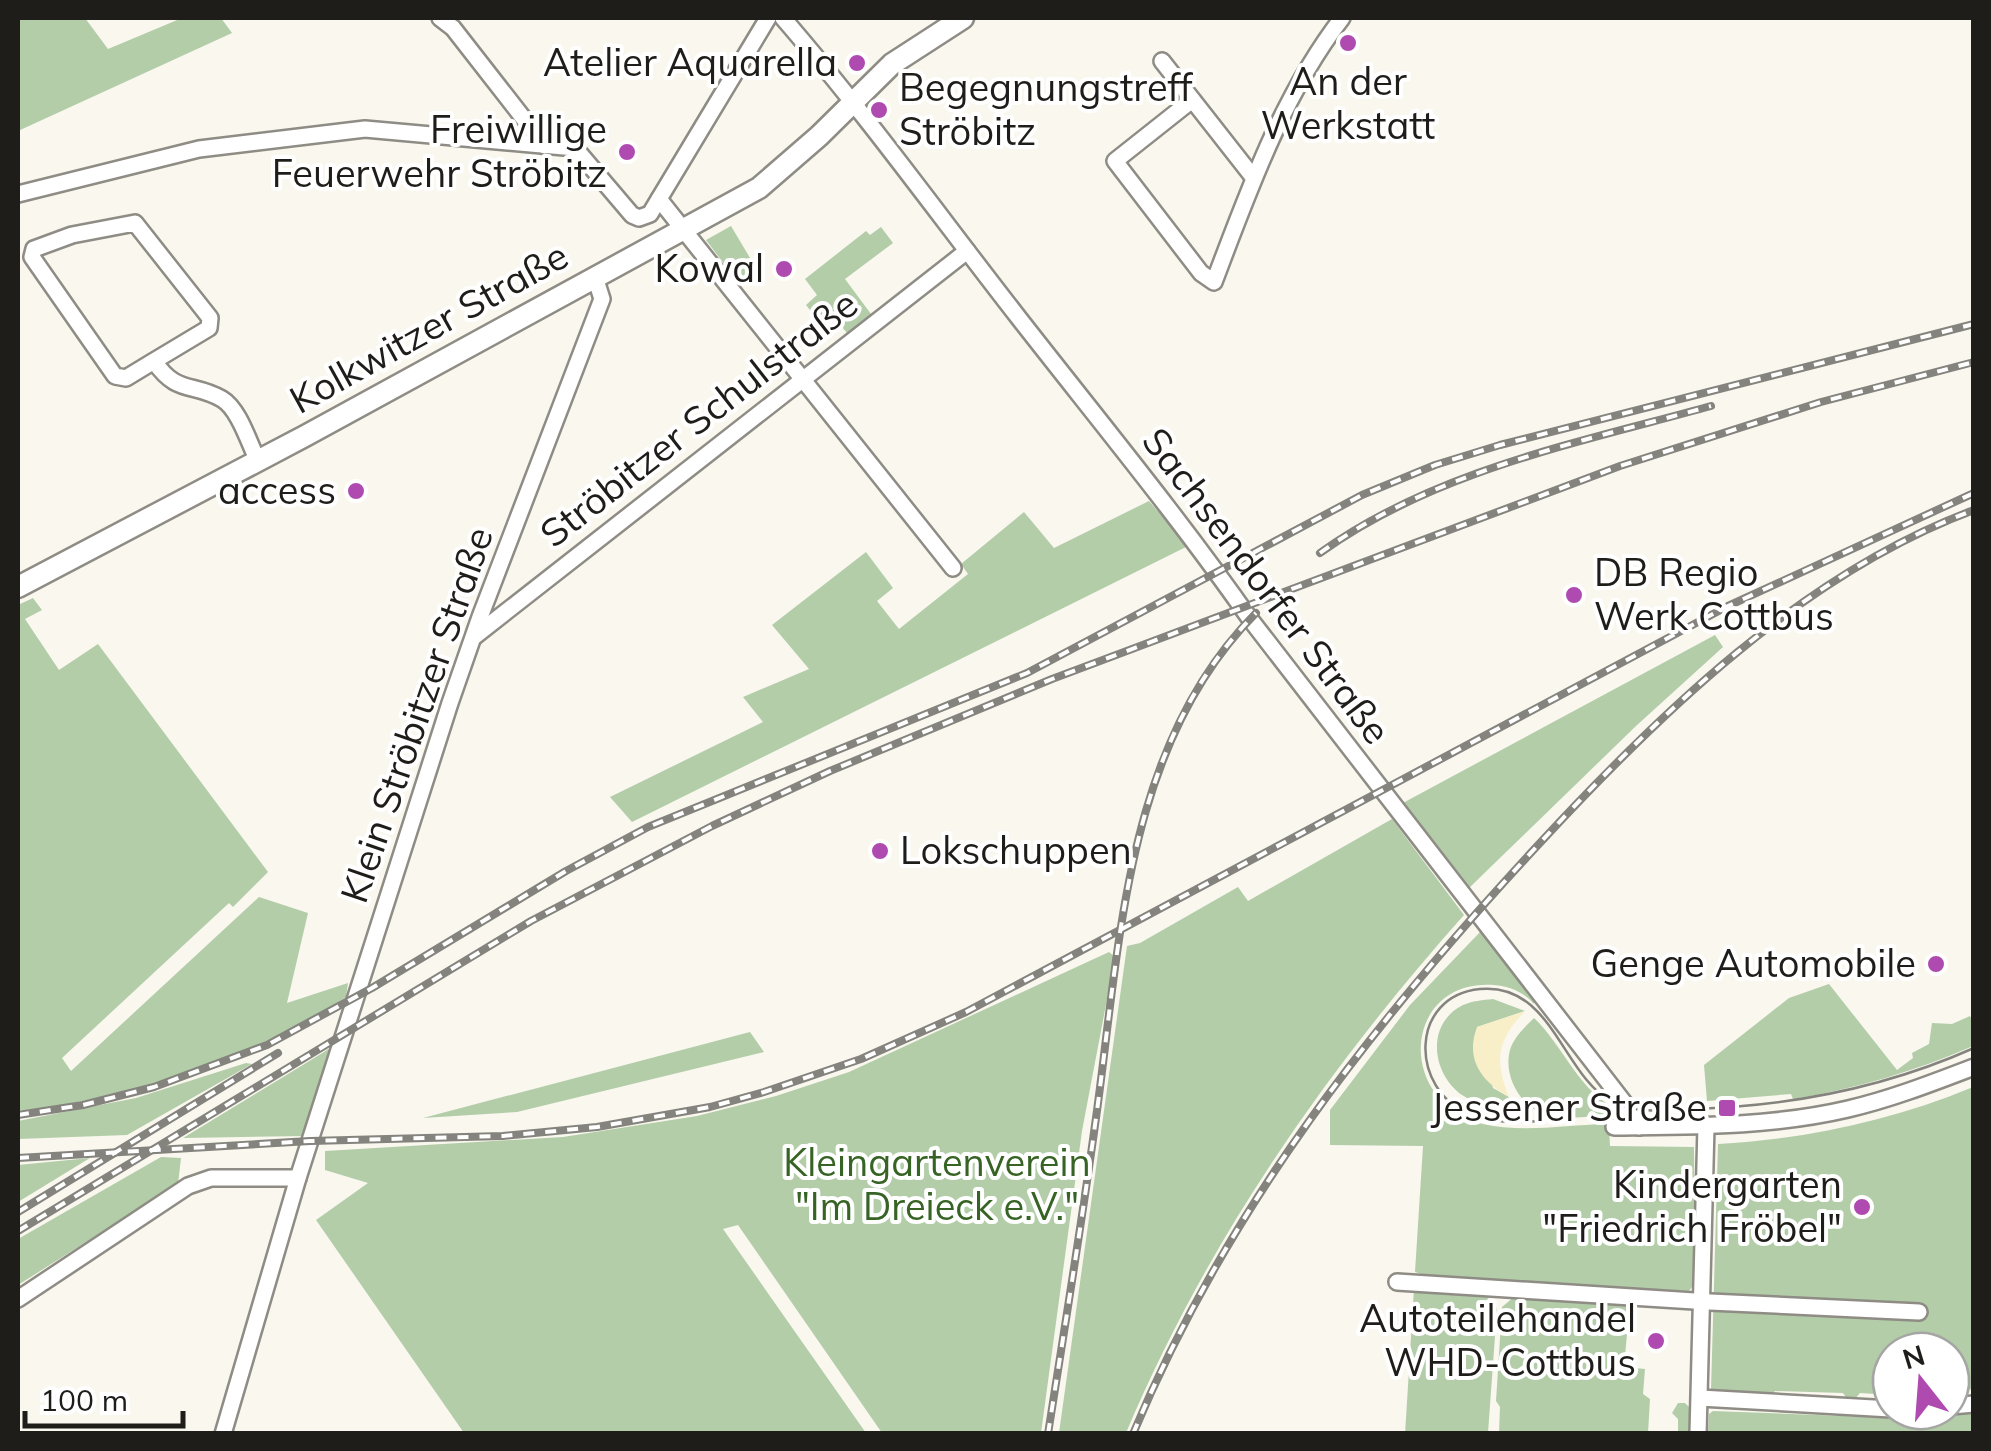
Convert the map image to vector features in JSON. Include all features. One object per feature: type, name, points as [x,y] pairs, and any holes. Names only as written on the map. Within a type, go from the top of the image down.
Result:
[{"type":"main road","name":"Kolkwitzer Straße","points":[[18,588],[758,188],[820,136],[892,64],[953,20]]},
{"type":"street","points":[[440,18],[453,28],[545,146]]},
{"type":"street","points":[[18,194],[199,149],[365,129],[574,148],[632,215],[639,218],[650,214],[768,18]]},
{"type":"street","name":"Sachsendorfer Straße","points":[[783,18],[854,100],[1196,542],[1250,620],[1630,1109],[1640,1127]]},
{"type":"street","points":[[1192,100],[1115,161],[1201,273],[1214,282],[1253,176],[1283,113],[1342,18]]},
{"type":"street","points":[[1162,61],[1253,176]]},
{"type":"street","points":[[659,199],[952,568]]},
{"type":"street","points":[[135,223],[210,318],[209,328],[154,361],[126,378],[115,376],[32,258],[34,248],[72,235],[135,223]]},
{"type":"street","name":"Ströbitzer Schulstraße","points":[[472,639],[968,252]]},
{"type":"street","name":"Klein Ströbitzer Straße","points":[[224,1434],[298,1178],[472,639],[602,299],[595,278]]},
{"type":"street","points":[[154,361],[166,379],[221,398],[231,407],[258,461]]},
{"type":"street","points":[[1614,1127],[1706,1126],[1789,1119],[1848,1109],[1974,1066]]},
{"type":"street","points":[[1698,1434],[1706,1126]]},
{"type":"street","points":[[18,1299],[188,1186],[212,1178],[298,1178]]},
{"type":"street","points":[[1397,1282],[1919,1312]]},
{"type":"street","points":[[1700,1398],[1871,1408]]},
{"type":"green space","points":[[18,18],[85,18],[108,49],[182,18],[221,18],[232,33],[18,131]]},
{"type":"green space","points":[[731,226],[756,268],[737,281],[706,240]]},
{"type":"green space","points":[[881,227],[893,243],[845,279],[871,314],[847,333],[832,315],[821,324],[806,305],[817,295],[805,279],[866,231],[870,235]]},
{"type":"green space","points":[[1149,501],[1188,546],[632,822],[610,797],[763,722],[743,697],[809,669],[772,625],[866,552],[893,588],[877,601],[899,629],[968,574],[961,564],[1024,512],[1054,548]]},
{"type":"green space","points":[[33,598],[42,610],[25,619],[59,670],[98,644],[268,872],[233,907],[229,903],[62,1058],[71,1071],[259,897],[308,913],[287,1003],[348,983],[346,997],[272,1039],[231,1057],[102,1097],[18,1111],[18,605]]},
{"type":"green space","points":[[1715,635],[1723,647],[1468,889],[1401,804]]},
{"type":"green space","points":[[1392,819],[1464,915],[1364,1034],[1274,1160],[1194,1293],[1126,1433],[1059,1433],[1127,946],[1140,943],[1238,887],[1248,901]]},
{"type":"green space","points":[[1482,930],[1536,999],[1534,1004],[1516,990],[1494,985],[1464,988],[1442,1001],[1427,1020],[1421,1043],[1423,1068],[1434,1092],[1454,1111],[1483,1124],[1528,1128],[1606,1124],[1610,1146],[1694,1147],[1695,1283],[1689,1291],[1430,1277],[1415,1272],[1423,1146],[1330,1145],[1330,1110],[1410,1005]]},
{"type":"green space","name":"Kleingartenverein \"Im Dreieck e.V.\"","points":[[1109,952],[1115,957],[1082,1131],[1041,1433],[882,1433],[738,1225],[723,1229],[866,1433],[464,1433],[316,1220],[368,1183],[325,1170],[325,1151],[563,1137],[697,1116],[776,1096],[849,1072]]},
{"type":"green space","points":[[1829,984],[1897,1070],[1913,1058],[1912,1053],[1929,1044],[1932,1023],[1952,1024],[1970,1016],[1973,1046],[1885,1078],[1816,1095],[1707,1101],[1704,1065],[1789,998]]},
{"type":"green space","points":[[1493,999],[1525,1011],[1477,1027],[1493,1088],[1529,1116],[1494,1110],[1470,1100],[1452,1086],[1439,1062],[1438,1036],[1451,1013],[1466,1004]]},
{"type":"green space","points":[[1534,1018],[1593,1093],[1618,1109],[1618,1115],[1554,1117],[1537,1111],[1521,1097],[1511,1080],[1508,1060],[1517,1037]]},
{"type":"green space","points":[[750,1032],[764,1052],[517,1112],[423,1118]]},
{"type":"green space","points":[[331,1047],[304,1136],[183,1138],[324,1052]]},
{"type":"green space","points":[[252,1064],[127,1135],[18,1139],[18,1121],[136,1098]]},
{"type":"green space","points":[[1973,1087],[1973,1389],[1971,1331],[1871,1331],[1871,1394],[1860,1393],[1854,1400],[1848,1400],[1843,1393],[1775,1391],[1715,1395],[1711,1390],[1718,1144],[1783,1138],[1911,1110]]},
{"type":"green space","points":[[161,1157],[181,1158],[178,1184],[18,1285],[18,1239]]},
{"type":"green space","points":[[90,1158],[18,1202],[18,1165]]},
{"type":"green space","points":[[1414,1289],[1484,1294],[1497,1308],[1488,1433],[1405,1434]]},
{"type":"green space","points":[[1515,1296],[1630,1301],[1624,1367],[1645,1369],[1643,1394],[1650,1399],[1648,1433],[1499,1433],[1500,1407],[1496,1401],[1502,1307]]},
{"type":"green space","points":[[1678,1403],[1685,1403],[1693,1411],[1693,1433],[1678,1433],[1678,1419],[1672,1413]]},
{"type":"green space","points":[[1713,1411],[1871,1417],[1871,1431],[1971,1431],[1973,1413],[1973,1433],[1708,1433],[1709,1414]]},
{"type":"sand","points":[[1525,1011],[1509,1031],[1501,1051],[1501,1072],[1509,1097],[1490,1084],[1478,1068],[1474,1039],[1477,1027]]},
{"type":"tram line","points":[[1544,1121],[1488,1119],[1450,1102],[1436,1085],[1428,1066],[1426,1045],[1430,1025],[1440,1008],[1457,995],[1480,989],[1504,991],[1524,1000],[1540,1015],[1595,1089],[1612,1102],[1639,1110],[1797,1100],[1904,1075],[1974,1048]]},
{"type":"railway","points":[[18,1115],[83,1105],[154,1087],[267,1045],[648,827],[1027,673],[1362,495],[1435,465],[1974,324]]},
{"type":"railway","points":[[18,1231],[531,921],[712,826],[830,771],[1052,679],[1620,466],[1821,402],[1974,362]]},
{"type":"railway","points":[[1320,553],[1364,525],[1458,480],[1558,447],[1711,406]]},
{"type":"railway","points":[[18,1158],[310,1141],[503,1136],[597,1127],[710,1107],[764,1092],[861,1059],[966,1012],[1728,606],[1974,493]]},
{"type":"railway","points":[[1133,1434],[1171,1351],[1259,1194],[1363,1049],[1478,911],[1634,746],[1738,652],[1851,570],[1911,537],[1974,510]]},
{"type":"railway","points":[[1048,1434],[1135,853],[1153,787],[1178,724],[1212,666],[1256,613]]},
{"type":"railway","points":[[18,1212],[278,1053]]},
{"type":"place","name":"An der Werkstatt","points":[[1348,43]]},
{"type":"place","name":"Atelier Aquarella","points":[[857,63]]},
{"type":"place","name":"Begegnungstreff Ströbitz","points":[[879,110]]},
{"type":"place","name":"Freiwillige Feuerwehr Ströbitz","points":[[627,152]]},
{"type":"place","name":"Kowal","points":[[784,269]]},
{"type":"place","name":"access","points":[[356,491]]},
{"type":"place","name":"DB Regio Werk Cottbus","points":[[1574,595]]},
{"type":"place","name":"Lokschuppen","points":[[880,851]]},
{"type":"place","name":"Genge Automobile","points":[[1936,964]]},
{"type":"place","name":"Jessener Straße","points":[[1727,1108]]},
{"type":"place","name":"Kindergarten \"Friedrich Fröbel\"","points":[[1862,1207]]},
{"type":"place","name":"Autoteilehandel WHD-Cottbus","points":[[1656,1341]]}]
